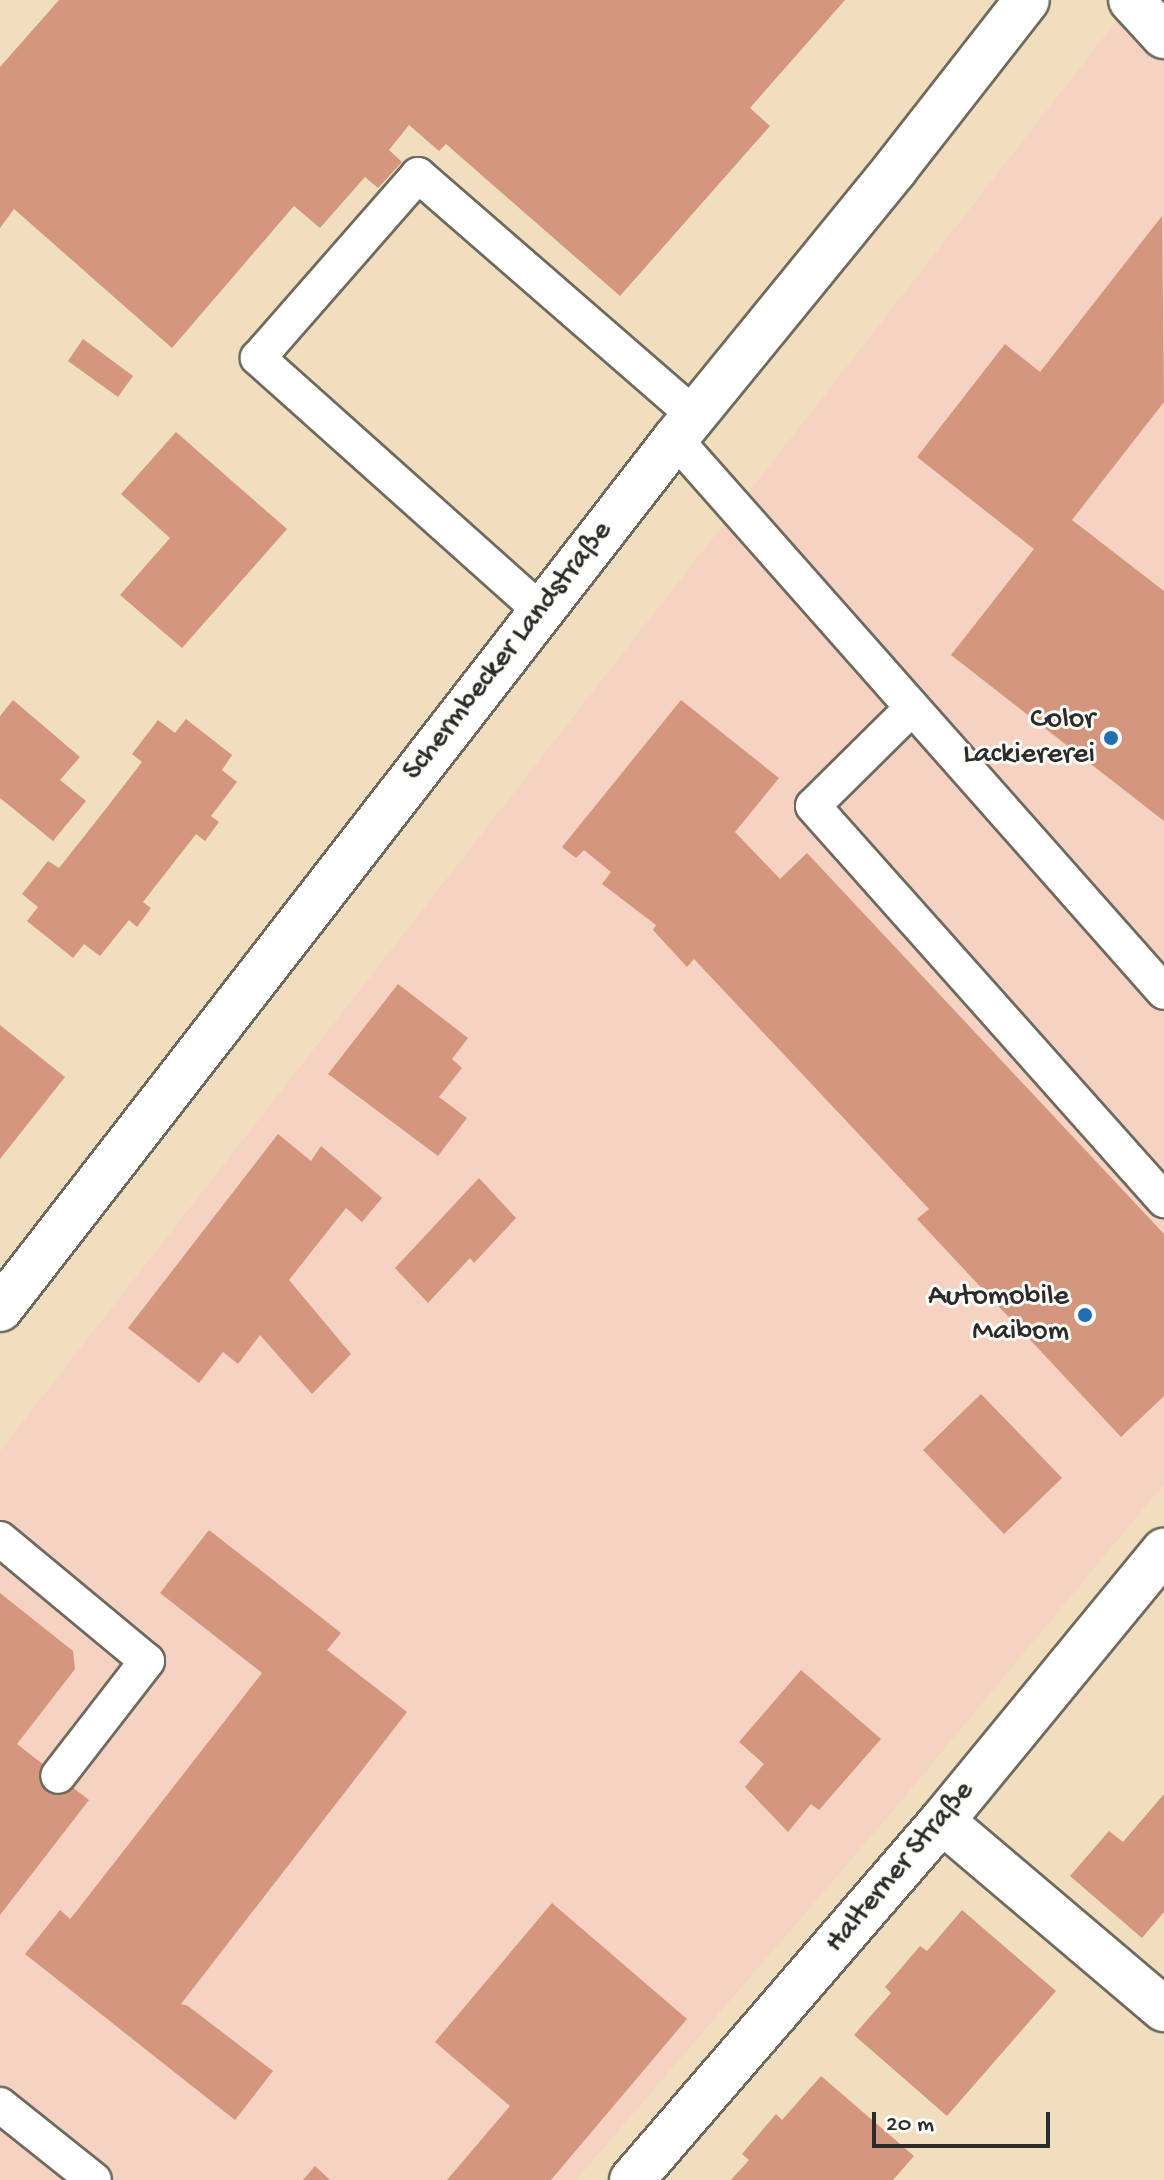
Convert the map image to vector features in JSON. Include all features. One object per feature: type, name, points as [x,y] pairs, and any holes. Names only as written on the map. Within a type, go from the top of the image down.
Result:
[{"type":"main road","points":[[1131,0],[1164,36]]},
{"type":"main road","name":"Schermbecker Landstraße","points":[[0,1309],[684,427],[895,169],[1021,2]]},
{"type":"main road","name":"Halterner Straße","points":[[632,2180],[942,1821],[1164,1551]]},
{"type":"main road","points":[[942,1821],[1164,2009]]},
{"type":"lane","points":[[541,611],[258,358],[418,175],[684,427],[912,708],[1164,992]]},
{"type":"lane","points":[[912,708],[813,806],[1164,1200]]},
{"type":"lane","points":[[0,1539],[147,1661],[58,1776]]},
{"type":"lane","points":[[0,2105],[94,2180]]},
{"type":"shaded area","points":[[1133,0],[1164,0],[1164,1484],[892,1812],[576,2180],[0,2180],[0,1451]]},
{"type":"building","points":[[59,0],[845,0],[750,108],[770,126],[620,296],[446,144],[439,151],[409,125],[389,150],[402,162],[378,188],[365,177],[320,228],[294,206],[172,348],[14,209],[0,228],[0,67]]},
{"type":"building","points":[[1162,216],[1164,402],[1072,520],[1164,591],[1164,821],[951,655],[1034,549],[917,457],[1005,344],[1040,372]]},
{"type":"building","points":[[83,339],[133,376],[118,397],[68,361]]},
{"type":"building","points":[[176,432],[287,529],[182,648],[120,595],[170,538],[121,494]]},
{"type":"building","points":[[13,700],[80,757],[60,780],[86,801],[53,841],[0,798],[0,716]]},
{"type":"building","points":[[681,700],[779,778],[735,832],[780,879],[807,853],[1164,1234],[1164,1396],[1121,1437],[917,1219],[929,1209],[694,959],[687,967],[653,930],[656,925],[602,884],[611,872],[584,850],[576,858],[562,847]]},
{"type":"building","points":[[186,719],[232,755],[222,770],[237,782],[211,816],[219,822],[205,841],[196,834],[143,902],[151,908],[137,927],[129,920],[100,956],[84,944],[73,958],[27,921],[38,907],[22,894],[48,861],[59,868],[101,815],[142,762],[132,754],[158,720],[175,733]]},
{"type":"building","points":[[398,984],[468,1038],[452,1059],[462,1068],[439,1097],[467,1118],[438,1156],[328,1074]]},
{"type":"building","points":[[0,1025],[65,1077],[0,1159]]},
{"type":"building","points":[[278,1134],[311,1161],[321,1146],[382,1198],[362,1222],[346,1208],[289,1280],[351,1354],[312,1394],[260,1335],[238,1364],[223,1352],[199,1383],[128,1328]]},
{"type":"building","points":[[479,1178],[516,1218],[474,1263],[470,1258],[428,1303],[395,1268]]},
{"type":"building","points":[[981,1394],[1062,1478],[1004,1534],[923,1450]]},
{"type":"building","points":[[209,1530],[341,1633],[327,1650],[407,1712],[181,2004],[188,2006],[273,2071],[235,2120],[25,1954],[60,1910],[70,1919],[262,1673],[160,1593]]},
{"type":"building","points":[[0,1593],[73,1651],[75,1669],[17,1744],[89,1800],[0,1915]]},
{"type":"building","points":[[801,1670],[881,1739],[819,1810],[811,1804],[788,1832],[745,1787],[764,1764],[739,1742]]},
{"type":"building","points":[[1164,1794],[1164,1912],[1142,1938],[1070,1876],[1109,1831],[1123,1842]]},
{"type":"building","points":[[552,1903],[687,2019],[551,2180],[447,2180],[510,2106],[435,2042]]},
{"type":"building","points":[[962,1910],[1056,1991],[947,2116],[854,2035],[891,1993],[885,1987],[920,1946],[927,1951]]},
{"type":"building","points":[[821,2076],[914,2156],[893,2180],[731,2180],[749,2160],[742,2154],[776,2114],[782,2120]]},
{"type":"building","points":[[315,2166],[330,2180],[303,2180]]},
{"type":"place","name":"Color Lackiererei","points":[[1111,738]]},
{"type":"place","name":"Automobile Maibom","points":[[1085,1315]]}]
